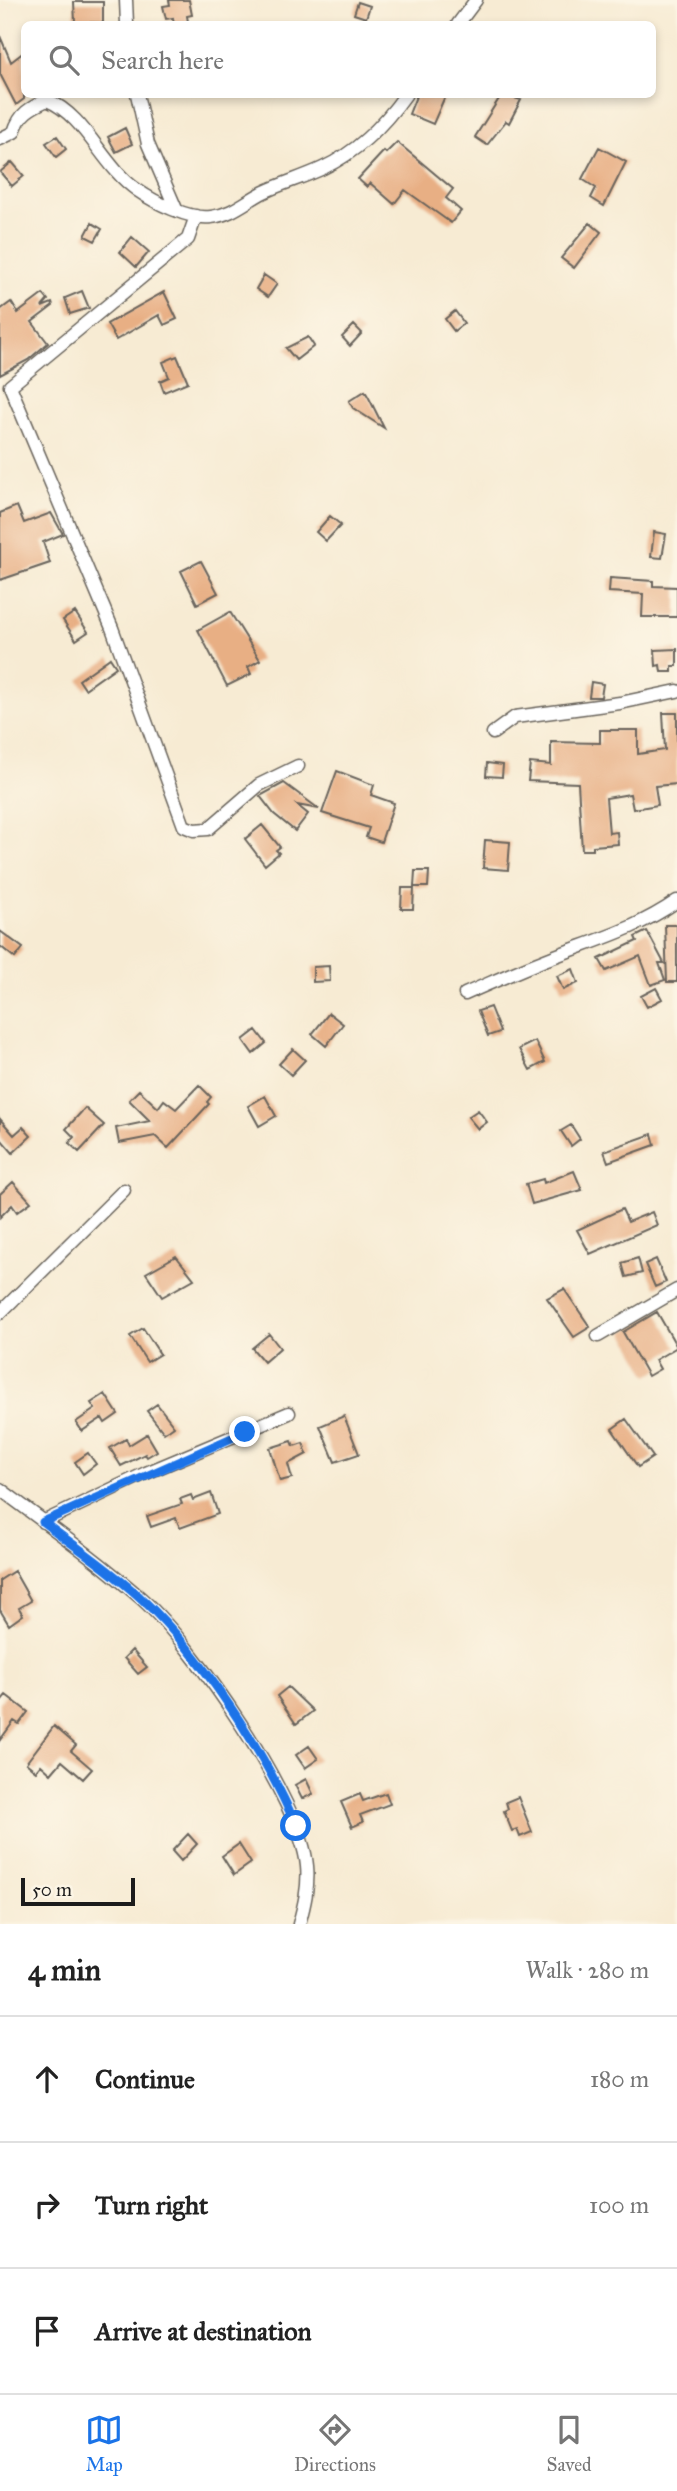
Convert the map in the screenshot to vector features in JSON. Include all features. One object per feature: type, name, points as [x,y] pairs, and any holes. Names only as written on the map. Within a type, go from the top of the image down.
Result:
[{"type":"street","points":[[126,0],[127,21]]},
{"type":"street","points":[[460,21],[476,0]]},
{"type":"street","points":[[138,98],[148,144],[176,209]]},
{"type":"street","points":[[0,139],[14,132],[18,118],[29,108],[47,100],[64,107],[105,159],[136,190],[176,209],[196,216],[213,217],[233,211],[262,193],[326,167],[368,139],[389,119],[403,98]]},
{"type":"street","points":[[196,216],[187,239],[10,386],[112,628],[184,826],[194,830],[208,829],[259,785],[298,766]]},
{"type":"street","points":[[493,733],[515,717],[620,703],[677,691]]},
{"type":"street","points":[[465,994],[550,957],[615,936],[654,917],[677,901]]},
{"type":"street","points":[[0,1313],[124,1190]]},
{"type":"street","points":[[598,1336],[677,1290]]},
{"type":"street","points":[[43,1522],[146,1474],[289,1413]]},
{"type":"street","points":[[0,1489],[145,1601],[207,1674],[273,1779],[296,1826],[307,1867],[304,1905],[299,1924]]},
{"type":"building","points":[[169,0],[189,0],[192,15],[187,16],[188,21],[166,19],[163,6],[170,5]]},
{"type":"building","points":[[74,2],[103,2],[103,21],[75,21]]},
{"type":"building","points":[[358,2],[370,6],[366,18],[354,14]]},
{"type":"building","points":[[0,36],[11,62],[21,54],[21,98],[24,99],[16,105],[0,74]]},
{"type":"building","points":[[415,98],[444,98],[433,124],[409,114]]},
{"type":"building","points":[[499,98],[521,100],[509,123],[506,121],[487,145],[475,137]]},
{"type":"building","points":[[125,128],[132,144],[116,152],[108,137]]},
{"type":"building","points":[[57,136],[66,149],[56,157],[46,143]]},
{"type":"building","points":[[397,142],[453,189],[446,198],[461,211],[451,223],[405,190],[394,204],[370,183],[367,187],[358,179],[384,151],[386,153]]},
{"type":"building","points":[[599,147],[626,162],[604,206],[591,198],[596,188],[582,179]]},
{"type":"building","points":[[12,162],[24,176],[12,186],[0,172]]},
{"type":"building","points":[[92,223],[102,229],[95,241],[85,236]]},
{"type":"building","points":[[590,223],[601,232],[574,268],[561,258]]},
{"type":"building","points":[[132,237],[149,252],[136,267],[120,252]]},
{"type":"building","points":[[264,275],[277,284],[268,297],[256,289]]},
{"type":"building","points":[[82,291],[89,308],[70,314],[65,298]]},
{"type":"building","points":[[164,292],[177,319],[164,325],[159,315],[116,340],[107,324]]},
{"type":"building","points":[[43,294],[48,300],[42,307],[52,303],[53,306],[32,322],[48,343],[28,360],[0,375],[0,310],[11,302],[18,313]]},
{"type":"building","points":[[455,311],[464,323],[454,331],[445,319]]},
{"type":"building","points":[[354,325],[362,333],[350,346],[342,337]]},
{"type":"building","points":[[308,337],[314,346],[296,360],[286,348]]},
{"type":"building","points":[[177,356],[188,382],[164,392],[160,381],[169,377],[163,362]]},
{"type":"building","points":[[365,391],[384,428],[353,408],[349,401]]},
{"type":"building","points":[[17,506],[24,523],[51,513],[63,534],[43,542],[50,563],[0,580],[0,513]]},
{"type":"building","points":[[330,516],[341,525],[326,541],[316,532]]},
{"type":"building","points":[[654,532],[666,534],[662,558],[651,557]]},
{"type":"building","points":[[201,561],[218,593],[197,604],[181,571]]},
{"type":"building","points":[[610,578],[653,581],[653,586],[677,587],[677,617],[642,617],[643,594],[609,592]]},
{"type":"building","points":[[75,612],[88,632],[76,640],[63,620]]},
{"type":"building","points":[[230,612],[260,660],[248,667],[251,674],[227,686],[198,630]]},
{"type":"building","points":[[677,649],[677,666],[672,666],[672,672],[661,672],[660,665],[656,666],[655,650]]},
{"type":"building","points":[[110,658],[116,667],[85,689],[79,680]]},
{"type":"building","points":[[591,682],[603,684],[601,697],[589,697]]},
{"type":"building","points":[[663,713],[677,713],[677,784],[655,786],[658,805],[633,809],[630,794],[606,798],[609,833],[617,832],[618,844],[593,846],[593,850],[582,850],[578,783],[528,781],[530,763],[551,765],[551,742],[600,743],[600,730],[638,730],[638,754],[665,750]]},
{"type":"building","points":[[487,763],[503,765],[502,777],[486,776]]},
{"type":"building","points":[[337,771],[374,785],[371,795],[394,803],[381,842],[366,837],[369,828],[322,813]]},
{"type":"building","points":[[284,783],[319,809],[297,805],[308,814],[295,831],[274,814],[260,796]]},
{"type":"building","points":[[262,825],[280,847],[276,850],[279,853],[265,865],[245,839]]},
{"type":"building","points":[[485,840],[510,842],[508,870],[483,868]]},
{"type":"building","points":[[415,871],[429,871],[428,887],[414,887]]},
{"type":"building","points":[[402,888],[414,888],[413,909],[401,909]]},
{"type":"building","points":[[665,925],[677,925],[677,982],[667,982]]},
{"type":"building","points":[[0,931],[23,948],[15,958],[0,946]]},
{"type":"building","points":[[647,931],[664,963],[659,963],[665,980],[651,985],[640,956],[606,971],[599,959],[637,941],[635,937]]},
{"type":"building","points":[[329,966],[330,981],[313,982],[313,967]]},
{"type":"building","points":[[573,969],[578,983],[563,990],[557,976]]},
{"type":"building","points":[[656,988],[662,999],[647,1007],[641,996]]},
{"type":"building","points":[[490,1007],[500,1032],[488,1036],[478,1011]]},
{"type":"building","points":[[329,1013],[343,1024],[326,1046],[312,1034]]},
{"type":"building","points":[[256,1030],[266,1043],[253,1054],[243,1040]]},
{"type":"building","points":[[535,1041],[545,1062],[530,1070],[519,1049]]},
{"type":"building","points":[[293,1049],[305,1060],[291,1075],[279,1064]]},
{"type":"building","points":[[199,1085],[211,1097],[207,1102],[209,1104],[168,1148],[155,1136],[119,1143],[116,1128],[150,1121],[129,1100],[139,1090],[158,1108],[164,1100],[176,1109]]},
{"type":"building","points":[[265,1096],[276,1116],[259,1126],[248,1106]]},
{"type":"building","points":[[85,1108],[104,1125],[79,1152],[69,1143],[74,1137],[66,1129]]},
{"type":"building","points":[[478,1110],[487,1122],[478,1129],[468,1117]]},
{"type":"building","points":[[0,1119],[14,1135],[23,1127],[31,1136],[13,1153],[0,1138]]},
{"type":"building","points":[[571,1125],[580,1139],[571,1146],[561,1131]]},
{"type":"building","points":[[652,1134],[655,1145],[608,1162],[604,1151]]},
{"type":"building","points":[[574,1171],[582,1190],[532,1204],[526,1184],[543,1179],[544,1183]]},
{"type":"building","points":[[13,1182],[31,1202],[17,1212],[12,1205],[0,1217],[0,1194]]},
{"type":"building","points":[[622,1209],[628,1222],[652,1212],[657,1225],[590,1254],[577,1230]]},
{"type":"building","points":[[176,1256],[194,1279],[162,1297],[146,1273]]},
{"type":"building","points":[[638,1258],[642,1273],[626,1277],[622,1263]]},
{"type":"building","points":[[656,1259],[666,1282],[655,1287],[645,1264]]},
{"type":"building","points":[[564,1289],[590,1327],[574,1337],[547,1298]]},
{"type":"building","points":[[657,1312],[677,1347],[655,1360],[660,1369],[648,1376],[623,1332]]},
{"type":"building","points":[[143,1328],[160,1354],[147,1362],[130,1336]]},
{"type":"building","points":[[269,1334],[280,1348],[264,1362],[252,1348]]},
{"type":"building","points":[[105,1394],[118,1414],[105,1423],[102,1418],[82,1431],[76,1422],[95,1409],[91,1403]]},
{"type":"building","points":[[157,1404],[174,1426],[164,1433],[147,1411]]},
{"type":"building","points":[[344,1416],[359,1454],[335,1462],[320,1426]]},
{"type":"building","points":[[626,1419],[653,1457],[638,1467],[612,1429]]},
{"type":"building","points":[[147,1434],[157,1451],[121,1466],[110,1448],[126,1439],[129,1445]]},
{"type":"building","points":[[292,1441],[294,1446],[303,1443],[307,1454],[288,1464],[292,1478],[280,1481],[270,1448]]},
{"type":"building","points":[[88,1453],[96,1464],[83,1474],[75,1462]]},
{"type":"building","points":[[211,1493],[218,1514],[180,1528],[176,1518],[151,1527],[147,1516],[182,1504],[180,1499],[191,1495],[193,1500]]},
{"type":"building","points":[[14,1571],[31,1601],[19,1608],[23,1615],[9,1625],[0,1610],[0,1580]]},
{"type":"building","points":[[132,1650],[147,1667],[138,1674],[124,1658]]},
{"type":"building","points":[[288,1687],[313,1711],[296,1724],[277,1696]]},
{"type":"building","points":[[6,1695],[28,1712],[19,1724],[14,1721],[0,1740],[0,1702]]},
{"type":"building","points":[[54,1726],[76,1745],[71,1751],[92,1769],[83,1779],[62,1761],[51,1774],[41,1765],[36,1771],[26,1763]]},
{"type":"building","points":[[309,1746],[318,1759],[305,1768],[296,1755]]},
{"type":"building","points":[[306,1779],[313,1794],[302,1799],[295,1785]]},
{"type":"building","points":[[386,1793],[390,1804],[360,1815],[363,1822],[352,1827],[341,1802],[360,1794],[363,1801]]},
{"type":"building","points":[[518,1797],[532,1832],[520,1837],[517,1829],[512,1831],[504,1811],[508,1809],[506,1802]]},
{"type":"building","points":[[188,1834],[197,1844],[181,1861],[172,1851]]},
{"type":"building","points":[[239,1844],[251,1863],[234,1875],[222,1856]]},
{"type":"route","points":[[245,1432],[43,1522],[145,1601],[178,1639],[207,1674],[273,1779],[296,1826]]}]
